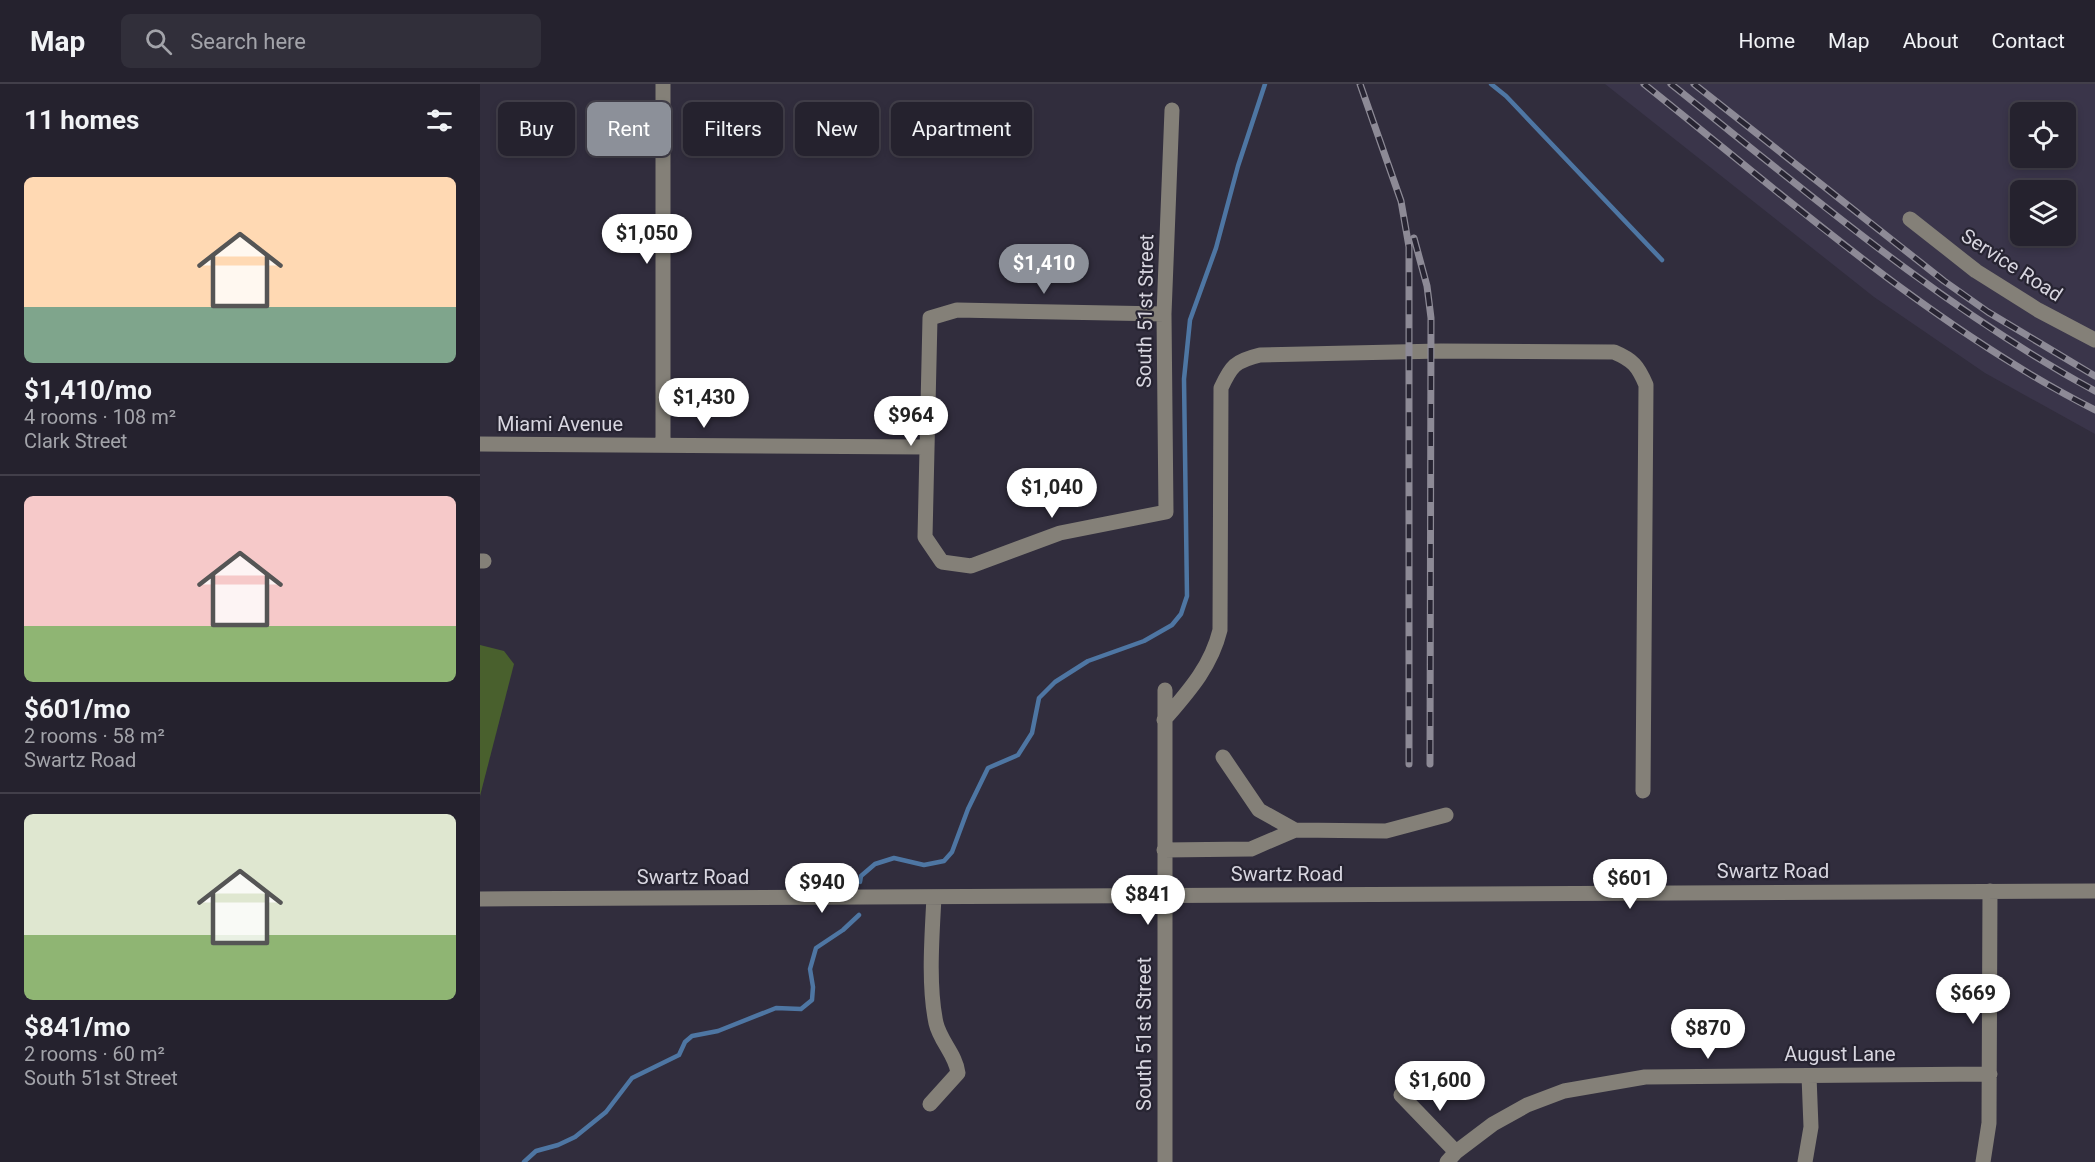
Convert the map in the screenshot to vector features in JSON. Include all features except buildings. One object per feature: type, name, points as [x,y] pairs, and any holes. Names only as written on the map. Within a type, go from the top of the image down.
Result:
[{"type":"street","points":[[663,84],[663,445]]},
{"type":"street","name":"South 51st Street","points":[[927,447],[926,537],[942,562],[971,566],[1060,533],[1167,512],[1164,314],[1172,110]]},
{"type":"street","name":"Service Road","points":[[1910,219],[1977,271],[2038,310],[2095,340]]},
{"type":"street","points":[[927,447],[930,318],[957,310],[1164,314]]},
{"type":"street","points":[[1164,720],[1192,688],[1208,664],[1217,646],[1221,630],[1221,388],[1229,369],[1242,359],[1260,355],[1441,351],[1614,352],[1629,358],[1639,369],[1646,385],[1643,791]]},
{"type":"street","name":"Miami Avenue","points":[[480,444],[927,447]]},
{"type":"street","name":"South 51st Street","points":[[1165,690],[1165,1162]]},
{"type":"street","points":[[1223,757],[1259,810],[1295,830]]},
{"type":"street","points":[[1164,850],[1251,849],[1295,830],[1386,831],[1446,815]]},
{"type":"street","points":[[1983,1162],[1989,1123],[1990,891]]},
{"type":"street","name":"Swartz Road","points":[[480,899],[2095,891]]},
{"type":"street","points":[[930,1104],[958,1074],[957,1064],[936,1024],[931,950],[934,897]]},
{"type":"street","name":"August Lane","points":[[1452,1157],[1493,1124],[1527,1105],[1564,1091],[1645,1077],[1990,1074]]},
{"type":"street","points":[[1804,1162],[1811,1127],[1809,1076]]},
{"type":"street","points":[[1401,1095],[1452,1157]]},
{"type":"shaded area","points":[[1605,84],[2095,84],[2095,434],[1985,373],[1874,297]]},
{"type":"green space","points":[[480,645],[504,651],[514,664],[480,796]]},
{"type":"waterway","points":[[860,882],[861,876],[875,864],[894,858],[924,865],[944,861],[952,852],[968,809],[988,768],[1018,755],[1032,733],[1039,698],[1055,682],[1088,661],[1144,641],[1172,625],[1181,614],[1187,596],[1184,379],[1190,320],[1216,248],[1238,166],[1265,84]]},
{"type":"waterway","points":[[1491,84],[1506,96],[1662,260]]},
{"type":"waterway","points":[[524,1162],[536,1151],[575,1137],[606,1112],[632,1078],[679,1055],[685,1042],[692,1036],[718,1031],[776,1008],[801,1009],[812,1000],[813,987],[810,969],[816,948],[843,930],[859,915]]},
{"type":"railway","points":[[1360,84],[1401,201],[1409,247],[1409,764]]},
{"type":"railway","points":[[1644,84],[1806,215],[1919,301],[2035,377],[2095,410]]},
{"type":"railway","points":[[1671,84],[1825,207],[1929,286],[2038,358],[2095,391]]},
{"type":"railway","points":[[1694,84],[1944,281],[1988,312],[2095,376]]},
{"type":"railway","points":[[1414,238],[1427,286],[1431,318],[1430,764]]}]
